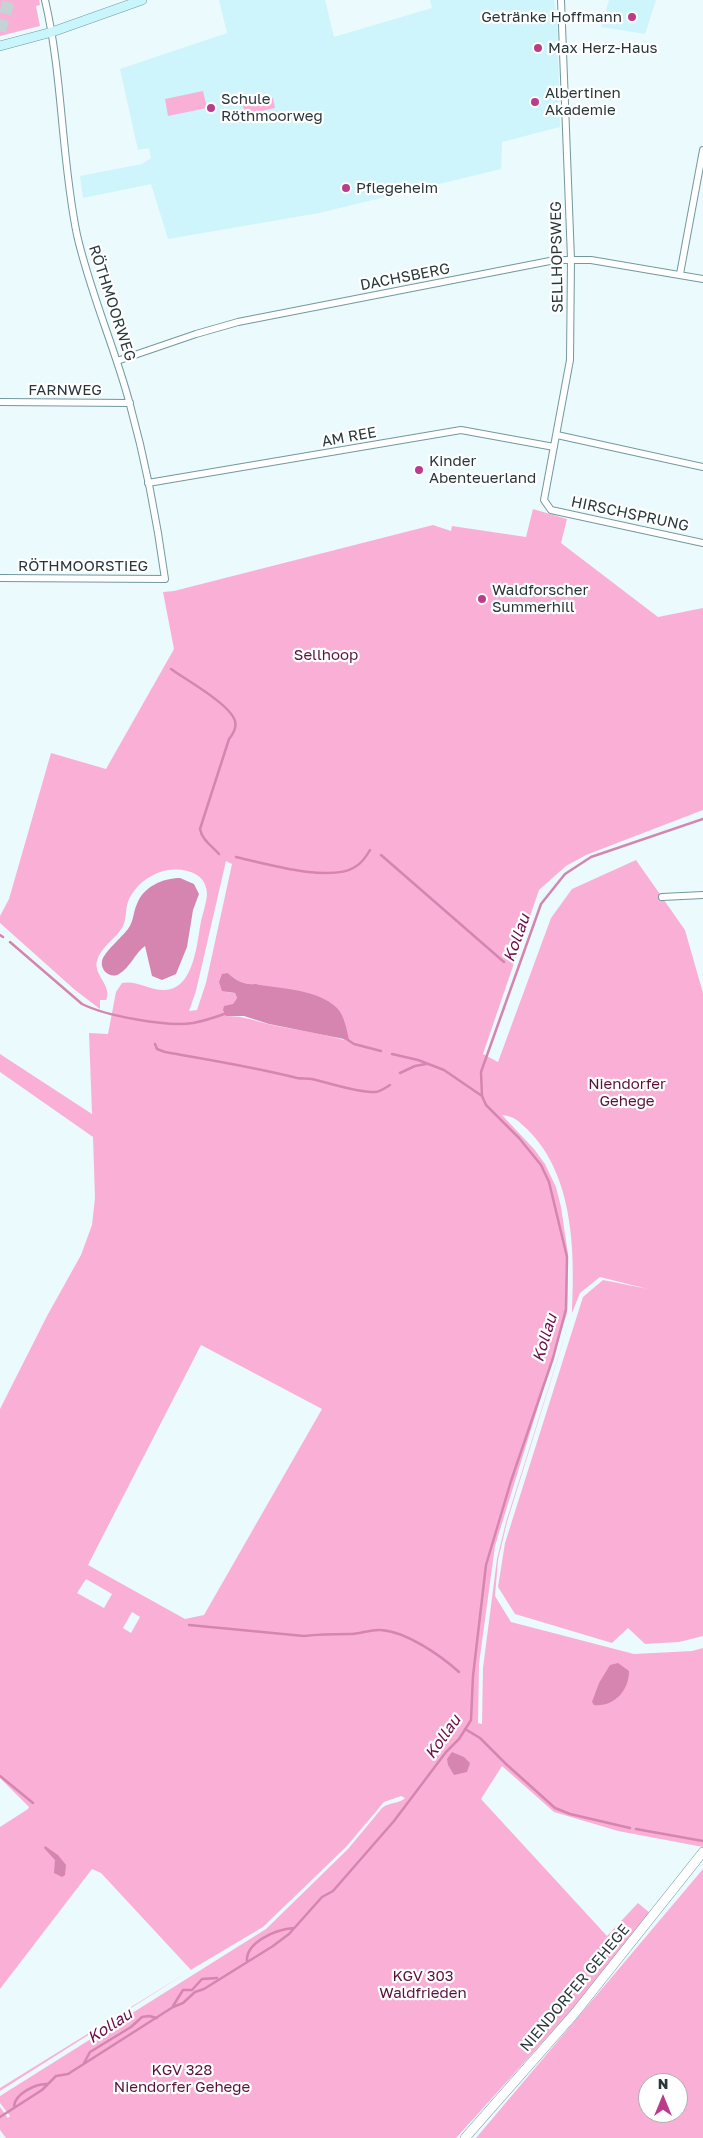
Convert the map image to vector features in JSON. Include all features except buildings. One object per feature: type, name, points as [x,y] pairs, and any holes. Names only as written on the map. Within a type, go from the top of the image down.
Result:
[{"type":"main road","points":[[0,46],[52,32],[142,0]]},
{"type":"street","name":"RÖTHMOORWEG","points":[[45,0],[52,32],[75,224],[90,279],[130,403],[148,483],[165,579]]},
{"type":"street","name":"SELLHOPSWEG","points":[[551,510],[544,500],[570,360],[570,259],[566,98],[561,0]]},
{"type":"street","points":[[680,274],[703,150]]},
{"type":"street","name":"DACHSBERG","points":[[117,361],[238,322],[555,260],[592,260],[703,279]]},
{"type":"street","name":"FARNWEG","points":[[0,402],[130,403]]},
{"type":"street","name":"AM REE","points":[[148,483],[461,430],[554,447]]},
{"type":"street","points":[[556,435],[703,467]]},
{"type":"street","name":"HIRSCHSPRUNG","points":[[551,510],[703,543]]},
{"type":"street","name":"RÖTHMOORSTIEG","points":[[0,578],[165,579]]},
{"type":"street","points":[[662,897],[703,895]]},
{"type":"street","name":"NIENDORFER GEHEGE","points":[[465,2138],[575,2013],[703,1852]]},
{"type":"shaded area","points":[[219,0],[325,0],[334,37],[432,8],[430,0],[554,0],[557,17],[560,127],[502,142],[501,169],[319,213],[168,239],[151,184],[83,198],[80,176],[142,164],[151,158],[149,148],[138,150],[120,69],[227,33]]},
{"type":"shaded area","points":[[609,0],[656,0],[645,34],[601,27]]},
{"type":"shaded area","points":[[180,878],[194,884],[199,894],[193,910],[187,947],[176,974],[162,980],[152,976],[145,946],[119,974],[110,975],[104,971],[102,965],[103,957],[130,926],[136,907],[144,893],[161,882]]},
{"type":"shaded area","points":[[228,973],[244,983],[310,993],[320,997],[337,1008],[342,1015],[349,1040],[269,1024],[244,1016],[226,1016],[223,1010],[224,1006],[233,1004],[237,998],[235,993],[222,991],[219,982],[222,974]]},
{"type":"shaded area","points":[[618,1663],[629,1671],[623,1691],[608,1703],[594,1705],[592,1702],[599,1683],[610,1665]]},
{"type":"shaded area","points":[[452,1752],[464,1757],[470,1763],[467,1772],[454,1775],[447,1759]]},
{"type":"shaded area","points":[[45,1846],[58,1855],[66,1865],[65,1875],[62,1877],[54,1873],[55,1860],[44,1848]]},
{"type":"green space","points":[[0,0],[39,0],[40,5],[36,6],[40,26],[0,36]]},
{"type":"green space","points":[[203,91],[207,108],[168,116],[165,99]]},
{"type":"green space","points":[[273,98],[275,108],[245,115],[243,105]]},
{"type":"green space","points":[[533,509],[567,519],[561,543],[658,617],[703,608],[703,810],[586,855],[566,866],[539,890],[483,1054],[498,1062],[551,918],[572,889],[636,860],[685,930],[703,993],[703,1636],[679,1642],[645,1644],[628,1628],[612,1643],[515,1614],[498,1587],[505,1543],[583,1297],[603,1280],[648,1289],[600,1277],[580,1293],[572,1313],[507,1522],[498,1560],[495,1596],[511,1622],[634,1654],[692,1651],[703,1648],[703,1847],[618,1831],[554,1812],[502,1766],[481,1799],[607,1936],[638,1903],[650,1913],[585,1995],[456,2138],[6,2138],[0,2130],[0,2107],[8,2118],[10,2116],[0,2103],[0,2096],[266,1929],[348,1849],[382,1808],[405,1798],[401,1796],[384,1802],[346,1847],[263,1927],[191,1970],[101,1873],[92,1869],[0,1989],[0,1827],[29,1807],[0,1778],[0,1409],[47,1316],[81,1255],[92,1225],[95,1198],[93,1137],[0,1072],[0,1054],[92,1114],[89,1033],[108,1034],[116,992],[122,983],[133,983],[164,990],[174,988],[182,982],[192,964],[207,898],[207,890],[199,876],[192,872],[178,870],[161,872],[152,876],[138,887],[128,902],[125,922],[122,928],[104,948],[97,961],[98,971],[107,990],[106,1000],[100,1000],[100,1009],[75,990],[0,923],[0,916],[9,899],[51,753],[106,769],[174,649],[163,592],[174,591],[433,525],[451,531],[452,526],[526,537]],"holes":[[[226,861],[232,864],[206,983],[197,1010],[189,1011],[196,991]],[[228,973],[244,983],[316,996],[344,1040],[244,1018],[226,1016],[237,998],[235,993],[227,992]],[[502,1115],[514,1118],[528,1130],[543,1149],[555,1169],[563,1192],[568,1216],[572,1240],[573,1265],[572,1313],[506,1522],[497,1559],[483,1668],[482,1724],[478,1723],[479,1664],[495,1546],[567,1313],[568,1254],[556,1187],[545,1164],[534,1149]],[[201,1345],[322,1409],[204,1615],[185,1619],[88,1565]],[[86,1579],[112,1594],[104,1608],[77,1593]],[[132,1612],[140,1617],[131,1633],[123,1628]]]},
{"type":"green space","points":[[703,1869],[703,2138],[476,2138]]},
{"type":"green space","points":[[185,1974],[0,2091],[0,2088]]},
{"type":"waterway","points":[[171,669],[217,700],[225,707],[235,721],[235,728],[229,739],[200,829],[205,840],[219,854]]},
{"type":"waterway","name":"Kollau","points":[[0,2117],[42,2090],[56,2076],[68,2074],[173,2007],[183,2003],[195,1992],[204,1989],[273,1946],[289,1934],[322,1897],[333,1891],[394,1821],[446,1752],[459,1739],[471,1720],[473,1676],[486,1565],[511,1481],[553,1358],[566,1309],[567,1257],[549,1182],[541,1165],[519,1138],[486,1105],[482,1096],[481,1072],[541,904],[565,874],[591,857],[703,819]]},
{"type":"waterway","points":[[236,857],[296,870],[330,873],[355,867],[364,860],[370,850]]},
{"type":"waterway","points":[[381,855],[504,962]]},
{"type":"waterway","points":[[10,942],[82,1004],[106,1013],[153,1022],[182,1024],[210,1019],[227,1013]]},
{"type":"waterway","points":[[345,1038],[354,1044],[381,1051]]},
{"type":"waterway","points":[[155,1044],[157,1049],[165,1052],[297,1078],[312,1079],[361,1091],[376,1092],[390,1085]]},
{"type":"waterway","points":[[392,1054],[418,1060],[444,1070],[482,1096]]},
{"type":"waterway","points":[[400,1073],[415,1066],[426,1064]]},
{"type":"waterway","points":[[189,1625],[304,1636],[354,1634],[377,1630],[391,1632],[423,1645],[459,1672]]},
{"type":"waterway","points":[[465,1729],[480,1738],[555,1808],[570,1814],[630,1828]]},
{"type":"waterway","points":[[0,1776],[33,1803]]},
{"type":"waterway","points":[[636,1829],[703,1841]]},
{"type":"waterway","name":"Kollau","points":[[247,1962],[251,1948],[263,1938],[279,1931],[294,1928]]},
{"type":"waterway","name":"Kollau","points":[[173,2006],[183,1990],[192,1990],[202,1979],[217,1978]]},
{"type":"waterway","name":"Kollau","points":[[84,2063],[90,2052],[131,2027],[142,2017],[157,2018]]},
{"type":"waterway","points":[[14,2106],[18,2097],[27,2090],[38,2085],[48,2084]]},
{"type":"tunnel","points":[[0,31],[9,0]]},
{"type":"place","name":"Getränke Hoffmann","points":[[632,17]]},
{"type":"place","name":"Max Herz-Haus","points":[[538,48]]},
{"type":"place","name":"Albertinen Akademie","points":[[535,102]]},
{"type":"place","name":"Schule Röthmoorweg","points":[[211,108]]},
{"type":"place","name":"Pflegeheim","points":[[346,188]]},
{"type":"place","name":"Kinder Abenteuerland","points":[[419,470]]},
{"type":"place","name":"Waldforscher Summerhill","points":[[482,599]]},
{"type":"park label","name":"Sellhoop","points":[[326,655]]},
{"type":"park label","name":"Niendorfer Gehege","points":[[627,1092]]},
{"type":"park label","name":"KGV 303 Waldfrieden","points":[[423,1984]]},
{"type":"park label","name":"KGV 328 Niendorfer Gehege","points":[[182,2078]]}]
